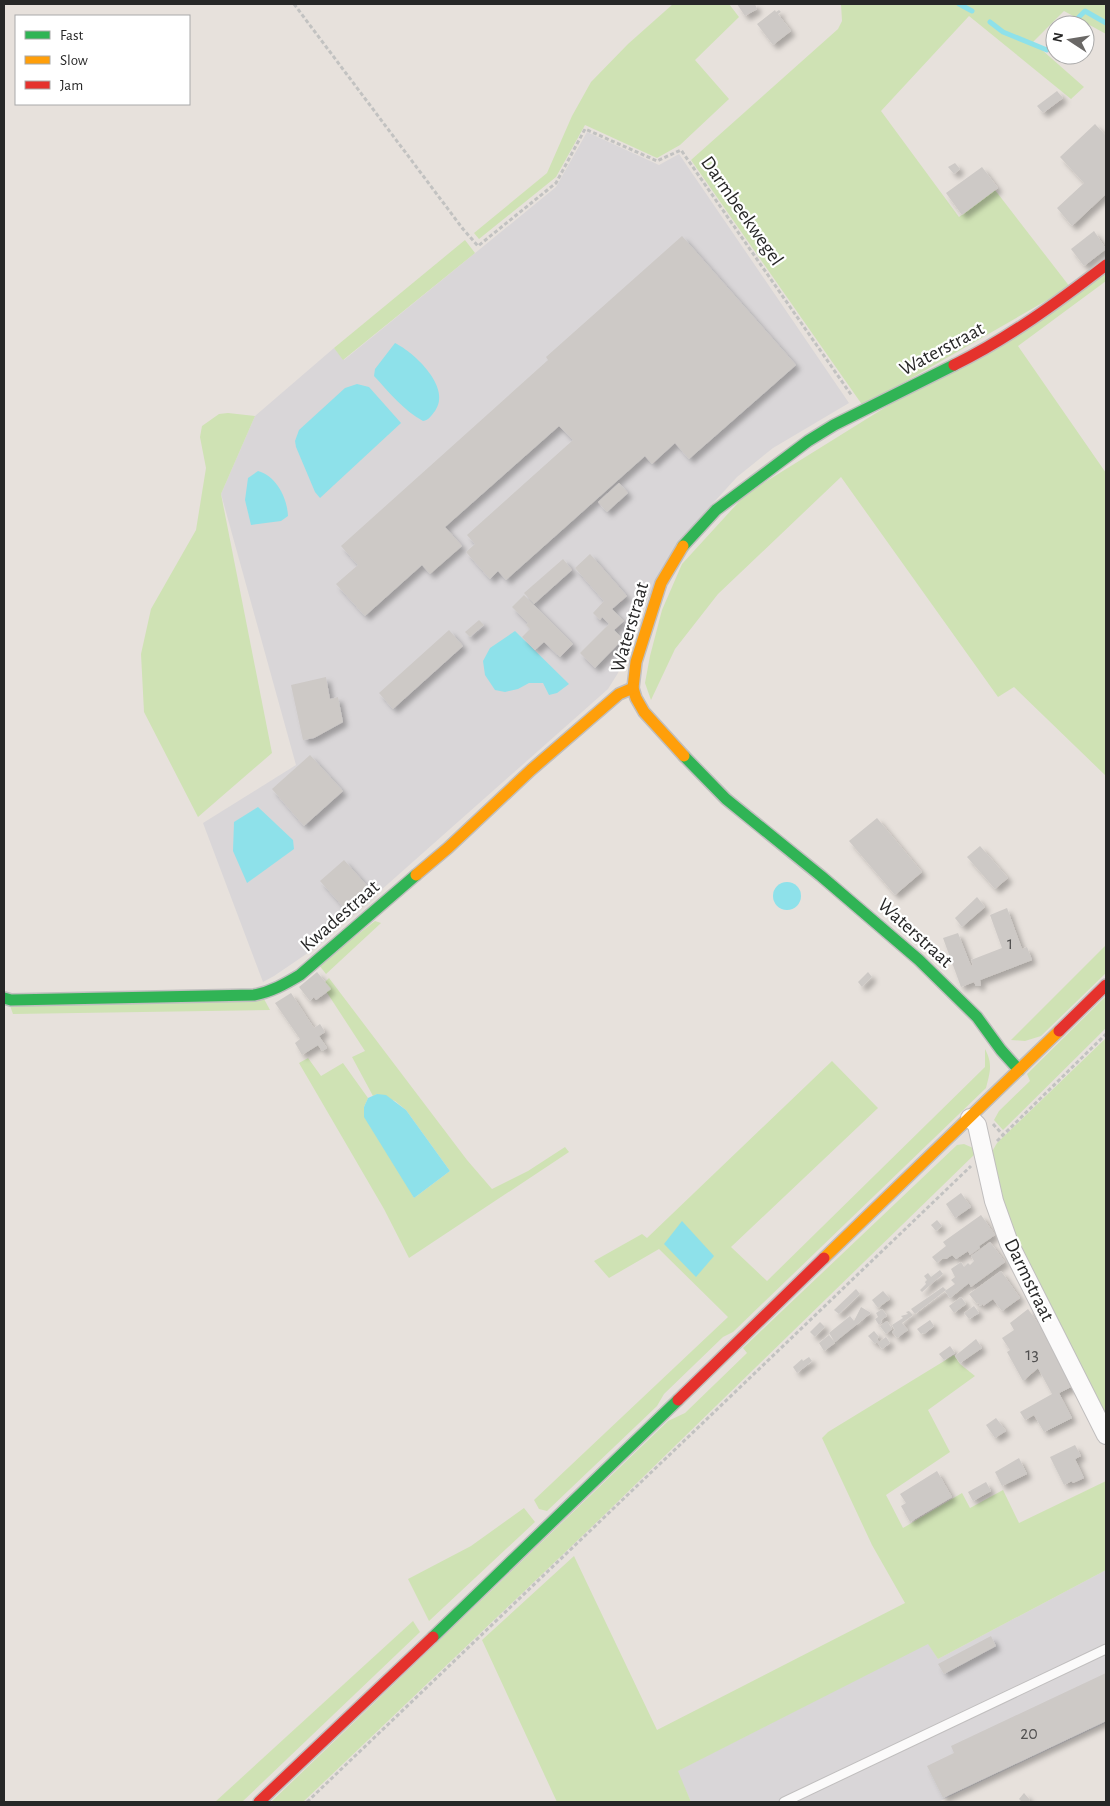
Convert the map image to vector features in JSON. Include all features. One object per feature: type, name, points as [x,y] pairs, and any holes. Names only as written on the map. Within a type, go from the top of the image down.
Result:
[{"type":"street","name":"Waterstraat","points":[[1019,1070],[976,1017],[919,960],[821,876],[726,799],[668,740],[644,712],[633,688],[636,662],[661,583],[682,546],[716,510],[808,441],[834,425],[984,350],[1065,297],[1106,264]]},
{"type":"street","name":"Kwadestraat","points":[[4,998],[11,1000],[254,996],[270,993],[283,987],[300,975],[448,848],[531,770],[620,694],[633,688]]},
{"type":"street","points":[[260,1802],[403,1666],[1106,985]]},
{"type":"street","name":"Darmstraat","points":[[970,1118],[977,1125],[994,1201],[1009,1243],[1106,1436]]},
{"type":"lane","points":[[784,1802],[1106,1649]]},
{"type":"path","name":"Darmbeekwegel","points":[[294,4],[463,229],[478,246],[556,183],[585,129],[657,160],[681,150],[863,412]]},
{"type":"path","points":[[307,1802],[1106,1034]]},
{"type":"shaded area","points":[[587,132],[659,165],[679,154],[849,403],[773,448],[737,477],[705,512],[642,608],[618,673],[608,689],[318,946],[263,982],[203,823],[296,765],[221,494],[255,416],[334,348],[344,360],[556,187]]},
{"type":"shaded area","points":[[1106,1570],[1106,1723],[938,1802],[691,1802],[677,1771],[928,1643],[938,1659]]},
{"type":"green space","points":[[673,4],[729,4],[739,17],[695,60],[729,99],[680,145],[657,158],[585,125],[556,177],[479,239],[474,233],[547,173],[572,116],[591,82],[628,44]]},
{"type":"green space","points":[[841,4],[1106,4],[1106,34],[1095,28],[1095,15],[1071,15],[1064,11],[1060,15],[1045,15],[1045,30],[1033,42],[1045,53],[1045,65],[1059,65],[1084,87],[1071,99],[969,16],[881,111],[959,217],[995,190],[1070,287],[863,406],[691,160],[838,29],[842,21]]},
{"type":"green space","points":[[465,240],[475,253],[343,360],[334,348]]},
{"type":"green space","points":[[1106,270],[1106,281],[1018,346],[1106,473],[1106,776],[1014,687],[998,697],[841,477],[718,594],[675,649],[651,700],[645,683],[650,656],[662,610],[682,564],[746,494]]},
{"type":"green space","points":[[219,414],[255,416],[221,494],[272,753],[198,817],[144,712],[141,654],[151,609],[196,530],[206,468],[200,437],[202,426]]},
{"type":"green space","points":[[375,921],[381,923],[326,974],[319,965]]},
{"type":"green space","points":[[1106,945],[1106,973],[1041,1036],[1025,1041],[1011,1040]]},
{"type":"green space","points":[[329,978],[467,1160],[492,1189],[528,1171],[565,1147],[569,1152],[409,1258],[384,1209],[299,1063],[308,1058],[321,1076],[343,1063],[368,1098],[364,1107],[414,1198],[450,1171],[406,1110],[395,1101],[377,1094],[373,1096],[352,1057],[365,1051],[322,985]]},
{"type":"green space","points":[[1106,996],[1106,1028],[1003,1130],[994,1120],[999,1111],[1030,1081],[1027,1074]]},
{"type":"green space","points":[[264,999],[270,1010],[13,1014],[9,1003]]},
{"type":"green space","points":[[1106,1038],[1106,1425],[1008,1224],[990,1155],[997,1143]]},
{"type":"green space","points":[[985,1049],[990,1068],[986,1088],[733,1332],[723,1337],[664,1394],[657,1406],[547,1511],[539,1509],[534,1500],[728,1317],[659,1249],[609,1278],[594,1261],[642,1234],[647,1238],[832,1061],[878,1108],[731,1247],[767,1281],[985,1067]]},
{"type":"green space","points":[[964,1144],[973,1148],[976,1153],[601,1518],[303,1802],[271,1802],[668,1421],[685,1413],[747,1353],[743,1348],[957,1145]]},
{"type":"green space","points":[[954,1355],[960,1364],[975,1376],[928,1410],[950,1452],[886,1495],[903,1528],[962,1493],[970,1508],[1003,1490],[1019,1523],[1106,1481],[1106,1570],[938,1659],[928,1644],[678,1771],[691,1802],[557,1802],[482,1640],[574,1556],[657,1730],[905,1603],[872,1545],[822,1438],[828,1432]]},
{"type":"green space","points":[[524,1508],[535,1522],[429,1621],[408,1579],[471,1546]]},
{"type":"green space","points":[[413,1621],[420,1632],[242,1802],[215,1802]]},
{"type":"water","points":[[395,343],[421,363],[429,372],[439,392],[439,402],[435,411],[430,418],[423,421],[403,407],[374,376],[375,369]]},
{"type":"water","points":[[357,384],[369,387],[401,423],[320,498],[315,492],[295,441],[299,430],[345,388]]},
{"type":"water","points":[[258,471],[270,477],[283,495],[288,516],[281,521],[251,525],[245,500],[248,478]]},
{"type":"water","points":[[515,631],[569,684],[557,693],[549,695],[543,683],[529,683],[518,689],[505,692],[495,690],[485,675],[483,661],[490,648]]},
{"type":"water","points":[[258,807],[293,840],[294,849],[247,883],[233,851],[234,822]]},
{"type":"water","points":[[787,882],[797,886],[801,896],[797,906],[787,910],[777,906],[773,896],[777,886]]},
{"type":"water","points":[[377,1094],[386,1095],[406,1110],[450,1171],[414,1198],[364,1117],[364,1107],[368,1098]]},
{"type":"water","points":[[682,1221],[714,1256],[696,1277],[664,1244]]},
{"type":"building","points":[[737,4],[755,4],[757,9],[745,16]]},
{"type":"building","points":[[775,10],[776,12],[779,10],[781,12],[778,14],[791,31],[773,45],[757,24]]},
{"type":"building","points":[[1057,91],[1063,98],[1043,113],[1037,106]]},
{"type":"building","points":[[1095,124],[1106,136],[1106,194],[1072,226],[1057,208],[1084,183],[1060,157]]},
{"type":"building","points":[[955,163],[960,169],[954,174],[948,167]]},
{"type":"building","points":[[982,167],[998,188],[962,215],[946,193]]},
{"type":"building","points":[[1094,231],[1106,249],[1084,266],[1071,249]]},
{"type":"building","points":[[682,236],[796,365],[689,459],[675,443],[652,464],[645,456],[506,580],[498,571],[490,579],[466,552],[475,544],[467,535],[573,440],[559,426],[445,527],[462,546],[430,574],[422,565],[365,616],[336,584],[358,565],[341,546],[548,360],[546,357]]},
{"type":"building","points":[[619,483],[628,493],[607,512],[598,502]]},
{"type":"building","points":[[590,554],[627,596],[612,609],[624,621],[614,630],[623,639],[595,668],[580,653],[609,624],[602,617],[600,620],[593,613],[604,601],[575,568]]},
{"type":"building","points":[[563,559],[572,570],[534,604],[524,593]]},
{"type":"building","points":[[524,595],[573,644],[560,657],[544,642],[535,650],[522,637],[530,629],[526,625],[528,623],[512,607]]},
{"type":"building","points":[[479,620],[484,625],[470,637],[465,632]]},
{"type":"building","points":[[449,630],[463,646],[393,709],[379,693]]},
{"type":"building","points":[[326,677],[330,699],[338,697],[343,722],[314,738],[303,740],[291,685]]},
{"type":"building","points":[[310,755],[343,791],[304,826],[272,789]]},
{"type":"building","points":[[877,818],[922,872],[895,895],[849,841]]},
{"type":"building","points":[[980,846],[1008,878],[995,889],[967,857]]},
{"type":"building","points":[[344,860],[370,889],[346,910],[320,881]]},
{"type":"building","points":[[977,897],[985,907],[962,927],[955,918]]},
{"type":"building","points":[[1007,908],[1022,949],[1027,947],[1032,960],[980,980],[981,986],[976,986],[974,982],[961,987],[943,938],[958,933],[971,966],[973,965],[971,960],[1002,948],[990,915]]},
{"type":"building","points":[[317,972],[331,989],[316,1000],[314,997],[310,1001],[299,987]]},
{"type":"building","points":[[868,972],[872,977],[862,987],[858,982]]},
{"type":"building","points":[[291,993],[314,1028],[320,1024],[325,1032],[319,1036],[327,1048],[322,1051],[318,1045],[302,1055],[295,1043],[300,1039],[275,1003]]},
{"type":"building","points":[[961,1193],[971,1207],[955,1218],[946,1204]]},
{"type":"building","points":[[981,1215],[995,1235],[970,1255],[968,1251],[956,1259],[952,1255],[946,1259],[943,1258],[937,1263],[932,1257],[946,1246],[943,1242]]},
{"type":"building","points":[[937,1220],[942,1226],[936,1231],[931,1225]]},
{"type":"building","points":[[990,1242],[1005,1262],[971,1287],[969,1283],[950,1298],[945,1291],[955,1284],[951,1280],[955,1277],[951,1269],[961,1262],[964,1267],[968,1263],[970,1265],[974,1261],[971,1256]]},
{"type":"building","points":[[940,1270],[943,1274],[922,1292],[920,1290],[927,1280],[924,1276],[928,1273],[931,1277]]},
{"type":"building","points":[[1001,1271],[1020,1298],[1002,1311],[993,1299],[980,1306],[969,1294]]},
{"type":"building","points":[[943,1287],[946,1290],[915,1314],[911,1309]]},
{"type":"building","points":[[856,1289],[860,1294],[839,1314],[834,1310]]},
{"type":"building","points":[[883,1291],[890,1299],[878,1308],[872,1300]]},
{"type":"building","points":[[961,1297],[966,1304],[954,1313],[949,1306]]},
{"type":"building","points":[[974,1306],[979,1313],[969,1319],[964,1313]]},
{"type":"building","points":[[861,1307],[871,1313],[835,1342],[829,1333],[850,1316],[854,1321]]},
{"type":"building","points":[[882,1309],[887,1316],[881,1320],[882,1322],[879,1325],[875,1319],[878,1317],[876,1313]]},
{"type":"building","points":[[1028,1309],[1042,1329],[1073,1386],[1059,1393],[1072,1418],[1044,1432],[1034,1415],[1025,1420],[1020,1412],[1052,1394],[1038,1368],[1023,1381],[1007,1352],[1010,1350],[1002,1338],[1014,1330],[1010,1323]]},
{"type":"building","points":[[909,1311],[913,1315],[902,1323],[908,1330],[897,1338],[892,1332],[895,1330],[892,1325],[903,1318],[901,1316],[908,1314],[906,1312]]},
{"type":"building","points":[[930,1320],[934,1326],[924,1334],[921,1334],[917,1329]]},
{"type":"building","points":[[887,1321],[892,1329],[886,1334],[880,1326]]},
{"type":"building","points":[[820,1322],[825,1327],[815,1337],[810,1332]]},
{"type":"building","points":[[874,1331],[879,1337],[877,1339],[879,1342],[886,1337],[890,1343],[882,1349],[877,1342],[875,1344],[868,1336]]},
{"type":"building","points":[[829,1335],[835,1343],[824,1351],[819,1343]]},
{"type":"building","points":[[976,1339],[982,1348],[960,1363],[955,1356]]},
{"type":"building","points":[[950,1346],[955,1353],[944,1360],[939,1354]]},
{"type":"building","points":[[809,1357],[812,1361],[797,1373],[793,1367],[802,1359],[803,1361]]},
{"type":"building","points":[[996,1418],[1006,1431],[995,1438],[986,1425]]},
{"type":"building","points":[[1075,1445],[1081,1456],[1075,1459],[1084,1478],[1064,1485],[1050,1457]]},
{"type":"building","points":[[1019,1458],[1027,1474],[1002,1486],[995,1472]]},
{"type":"building","points":[[937,1471],[952,1497],[910,1522],[901,1506],[906,1503],[900,1494]]},
{"type":"building","points":[[986,1482],[991,1491],[973,1501],[968,1492]]},
{"type":"building","points":[[991,1636],[996,1646],[944,1674],[938,1664]]},
{"type":"building","points":[[1106,1673],[1106,1721],[943,1798],[927,1766],[954,1753],[951,1746]]},
{"type":"building","points":[[1024,1793],[1030,1800],[1027,1802],[1022,1802],[1019,1799]]},
{"type":"waterway","points":[[959,4],[972,11]]},
{"type":"waterway","points":[[1081,15],[1085,11],[1092,15]]},
{"type":"waterway","points":[[1095,17],[1106,23]]},
{"type":"waterway","points":[[990,22],[1003,32],[1045,49]]},
{"type":"traffic: fast","points":[[683,546],[716,510],[808,441],[834,425],[954,365]]},
{"type":"traffic: fast","points":[[684,756],[726,799],[821,876],[919,960],[977,1017],[1001,1050],[1019,1070]]},
{"type":"traffic: fast","points":[[4,998],[11,1000],[254,995],[266,992],[300,975],[416,875]]},
{"type":"traffic: fast","points":[[433,1637],[678,1400]]},
{"type":"traffic: slow","points":[[683,546],[661,583],[636,662],[633,688],[644,712],[684,756]]},
{"type":"traffic: slow","points":[[416,875],[448,848],[531,770],[619,694],[633,688]]},
{"type":"traffic: slow","points":[[824,1258],[1059,1031]]},
{"type":"traffic: jam","points":[[954,365],[1033,319],[1106,265]]},
{"type":"traffic: jam","points":[[1059,1031],[1106,985]]},
{"type":"traffic: jam","points":[[678,1400],[824,1258]]},
{"type":"traffic: jam","points":[[259,1802],[433,1637]]}]
